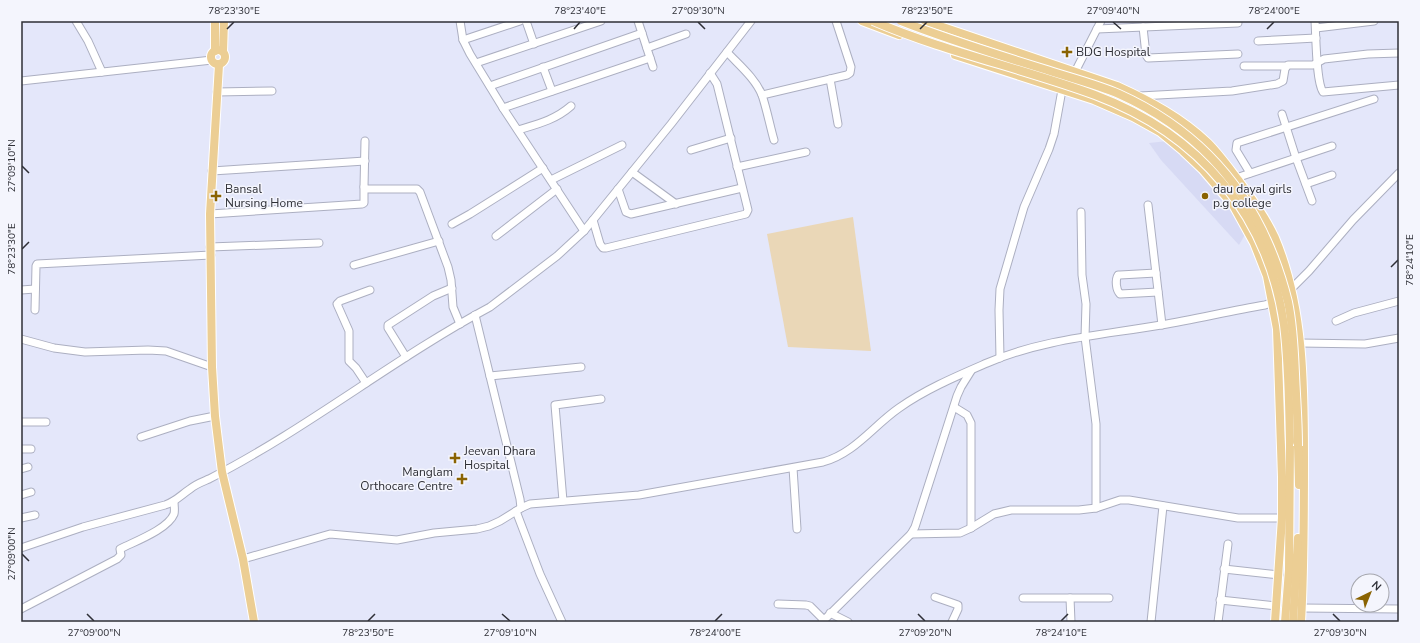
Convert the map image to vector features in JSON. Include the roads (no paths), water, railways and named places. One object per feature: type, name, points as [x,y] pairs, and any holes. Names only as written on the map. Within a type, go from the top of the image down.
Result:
[{"type":"main road","points":[[215,21],[219,51],[225,55],[225,60],[223,63],[215,62]]},
{"type":"main road","points":[[224,21],[219,51],[211,56],[215,62],[217,92],[210,214],[212,367],[215,416],[222,472],[243,559],[254,622]]},
{"type":"main road","points":[[862,21],[941,50],[1094,100],[1140,121],[1160,132],[1183,151],[1202,169],[1233,205],[1254,243],[1267,276],[1277,329],[1282,518],[1276,622]]},
{"type":"main road","points":[[873,21],[936,44],[1094,95],[1131,110],[1161,128],[1186,146],[1221,180],[1237,201],[1252,226],[1266,257],[1276,288],[1284,325],[1300,509],[1293,622]]},
{"type":"main road","points":[[901,21],[937,35],[1118,94],[1152,110],[1180,129],[1208,153],[1238,188],[1257,219],[1274,254],[1288,303],[1294,338],[1294,444],[1289,570],[1285,622]]},
{"type":"main road","points":[[925,21],[1117,86],[1140,96],[1163,109],[1208,144],[1257,206],[1275,238],[1291,288],[1300,343],[1304,431],[1304,579],[1301,622]]},
{"type":"street","points":[[76,21],[88,41],[102,72]]},
{"type":"street","points":[[460,21],[463,40],[476,63],[503,108],[584,231]]},
{"type":"street","points":[[463,40],[520,21]]},
{"type":"street","points":[[526,21],[534,44]]},
{"type":"street","points":[[476,63],[601,21]]},
{"type":"street","points":[[638,21],[653,67]]},
{"type":"street","points":[[21,548],[83,527],[165,505],[174,501],[195,486],[222,472],[305,423],[406,357],[496,302],[550,261],[584,231],[751,21]]},
{"type":"street","points":[[762,95],[847,75],[852,71],[836,21]]},
{"type":"street","points":[[1075,72],[1102,21]]},
{"type":"street","points":[[1374,21],[1315,24],[1320,87],[1323,92],[1399,85]]},
{"type":"street","points":[[1098,29],[1238,23]]},
{"type":"street","points":[[1144,27],[1146,54],[1148,58],[1238,54]]},
{"type":"street","points":[[490,86],[642,33]]},
{"type":"street","points":[[647,48],[686,34]]},
{"type":"street","points":[[1258,41],[1316,38]]},
{"type":"street","points":[[727,52],[749,76],[762,95],[774,140]]},
{"type":"street","points":[[1244,66],[1312,65],[1324,59],[1368,54],[1399,53]]},
{"type":"street","points":[[503,108],[650,58]]},
{"type":"street","points":[[21,81],[215,62]]},
{"type":"street","points":[[1140,96],[1232,91],[1280,83],[1283,82],[1286,66]]},
{"type":"street","points":[[543,67],[552,91]]},
{"type":"street","points":[[593,220],[600,244],[603,248],[606,248],[745,215],[748,210],[731,138],[717,84],[710,73]]},
{"type":"street","points":[[830,79],[838,124]]},
{"type":"street","points":[[1000,358],[1000,289],[1024,207],[1054,134],[1062,90]]},
{"type":"street","points":[[217,92],[272,91]]},
{"type":"street","points":[[1250,173],[1236,150],[1237,143],[1374,99]]},
{"type":"street","points":[[518,130],[561,115],[571,106]]},
{"type":"street","points":[[1282,114],[1296,158],[1312,200]]},
{"type":"street","points":[[691,150],[731,138]]},
{"type":"street","points":[[210,214],[362,204],[364,200],[365,141]]},
{"type":"street","points":[[551,180],[622,145]]},
{"type":"street","points":[[1236,178],[1332,146]]},
{"type":"street","points":[[737,167],[806,152]]},
{"type":"street","points":[[212,171],[365,161]]},
{"type":"street","points":[[452,224],[543,168]]},
{"type":"street","points":[[632,172],[676,204]]},
{"type":"street","points":[[243,559],[330,534],[397,540],[434,533],[477,529],[500,521],[530,504],[651,493],[793,468],[823,462],[841,456],[858,444],[907,402],[941,384],[1000,358],[1046,344],[1162,325],[1272,302],[1279,299],[1309,270],[1353,220],[1399,172]]},
{"type":"street","points":[[1306,184],[1332,176]]},
{"type":"street","points":[[364,187],[368,189],[417,189],[420,192],[448,267],[452,288],[453,307],[460,324]]},
{"type":"street","points":[[618,189],[628,214],[634,214],[742,188]]},
{"type":"street","points":[[496,236],[557,189]]},
{"type":"street","points":[[1148,205],[1162,325]]},
{"type":"street","points":[[1081,212],[1082,275],[1086,304],[1085,337],[1096,424],[1096,508]]},
{"type":"street","points":[[354,265],[439,241]]},
{"type":"street","points":[[35,310],[37,264],[319,243]]},
{"type":"street","points":[[1156,273],[1120,275],[1116,280],[1120,294],[1158,292]]},
{"type":"street","points":[[406,357],[388,328],[388,325],[433,296],[452,288]]},
{"type":"street","points":[[21,290],[35,289]]},
{"type":"street","points":[[366,383],[356,368],[349,361],[349,331],[337,304],[340,301],[370,290]]},
{"type":"street","points":[[1336,321],[1354,313],[1399,301]]},
{"type":"street","points":[[474,315],[520,499],[518,510],[540,574],[562,622]]},
{"type":"street","points":[[1300,343],[1365,344],[1399,338]]},
{"type":"street","points":[[21,340],[64,350],[85,352],[148,350],[166,351],[212,367]]},
{"type":"street","points":[[490,376],[581,367]]},
{"type":"street","points":[[778,604],[806,605],[823,621],[910,534],[918,520],[961,387],[971,370]]},
{"type":"street","points":[[563,501],[555,405],[601,399]]},
{"type":"street","points":[[954,407],[967,415],[971,423],[971,528]]},
{"type":"street","points":[[141,437],[190,421],[215,416]]},
{"type":"street","points":[[21,422],[46,422]]},
{"type":"street","points":[[21,449],[31,449]]},
{"type":"street","points":[[793,468],[797,530]]},
{"type":"street","points":[[21,494],[31,492]]},
{"type":"street","points":[[910,534],[960,532],[971,528],[994,514],[1011,510],[1079,510],[1096,508],[1120,500],[1129,500],[1238,518],[1282,518]]},
{"type":"street","points":[[21,609],[117,559],[120,555],[120,549],[159,529],[168,522],[174,513],[174,501]]},
{"type":"street","points":[[1151,622],[1163,506]]},
{"type":"street","points":[[21,518],[35,515]]},
{"type":"street","points":[[1218,622],[1228,544]]},
{"type":"street","points":[[1224,569],[1279,575]]},
{"type":"street","points":[[936,597],[958,605],[958,609],[952,622]]},
{"type":"street","points":[[1023,598],[1109,598]]},
{"type":"street","points":[[1070,598],[1071,622]]},
{"type":"street","points":[[1220,600],[1277,606]]},
{"type":"street","points":[[1302,608],[1399,608]]},
{"type":"street","points":[[830,613],[848,622]]},
{"type":"place","name":"BDG Hospital","points":[[1067,52]]},
{"type":"place","name":"Bansal Nursing Home","points":[[216,196]]},
{"type":"place","name":"dau dayal girls p.g college","points":[[1205,196]]},
{"type":"place","name":"Jeevan Dhara Hospital","points":[[455,458]]},
{"type":"place","name":"Manglam Orthocare Centre","points":[[462,479]]}]
